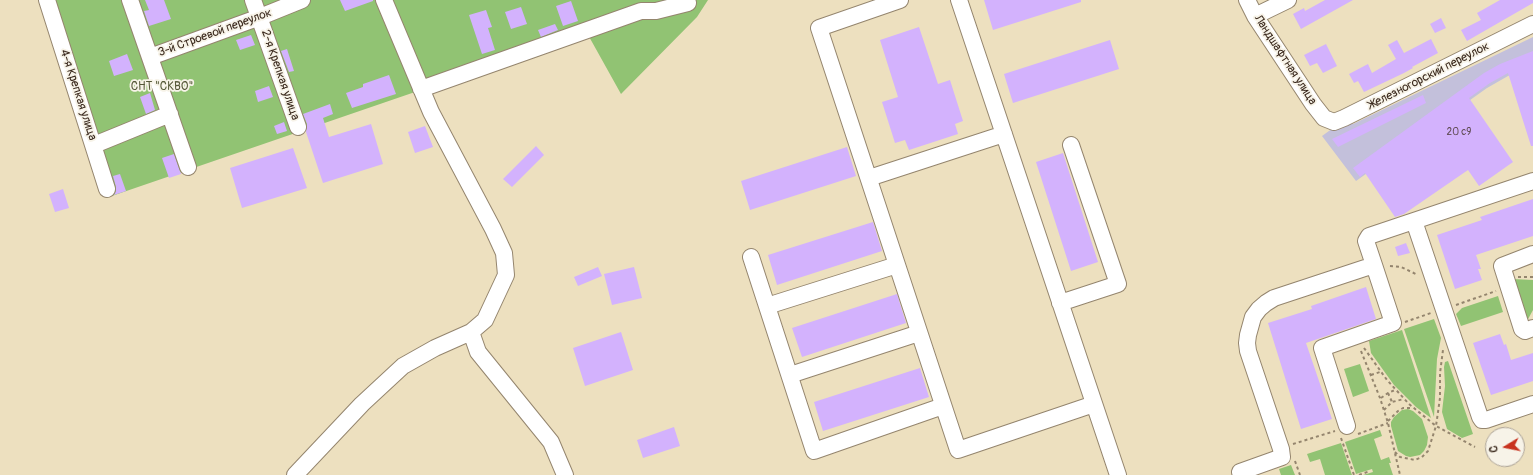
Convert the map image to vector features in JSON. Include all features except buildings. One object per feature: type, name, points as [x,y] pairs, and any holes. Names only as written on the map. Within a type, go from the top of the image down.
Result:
[{"type":"street","name":"4-я Крепкая улица","points":[[47,0],[107,189]]},
{"type":"street","points":[[130,0],[188,167]]},
{"type":"street","name":"2-я Крепкая улица","points":[[253,0],[298,127]]},
{"type":"street","name":"3-й Строевой переулок","points":[[150,57],[302,0]]},
{"type":"street","points":[[295,475],[362,404],[403,366],[435,348],[471,332],[485,320],[506,276],[504,253],[493,229],[431,112],[384,0]]},
{"type":"street","points":[[900,0],[819,28],[958,450],[1094,404]]},
{"type":"street","points":[[959,0],[1118,475]]},
{"type":"street","name":"Ландшафтная улица","points":[[1247,0],[1255,16],[1313,104],[1324,118]]},
{"type":"street","points":[[1255,16],[1288,0]]},
{"type":"street","points":[[421,89],[641,11],[656,11],[688,3]]},
{"type":"street","name":"Железногорский переулок","points":[[1324,118],[1334,122],[1344,118],[1533,24]]},
{"type":"street","points":[[94,145],[170,114]]},
{"type":"street","points":[[869,178],[1004,134]]},
{"type":"street","points":[[1060,303],[1118,284],[1072,145]]},
{"type":"street","points":[[1347,430],[1322,348],[1393,323],[1374,265],[1367,238],[1369,236],[1533,181]]},
{"type":"street","points":[[1414,221],[1480,417],[1482,420],[1486,420],[1533,404]]},
{"type":"street","points":[[1533,254],[1502,266],[1522,329],[1525,331],[1533,328]]},
{"type":"street","points":[[752,257],[814,451],[943,406]]},
{"type":"street","points":[[767,306],[897,265]]},
{"type":"street","points":[[1242,475],[1240,472],[1282,456],[1281,448],[1248,351],[1248,335],[1253,317],[1259,309],[1274,298],[1374,265]]},
{"type":"street","points":[[471,332],[478,352],[551,442],[565,475]]},
{"type":"street","points":[[790,375],[919,333]]},
{"type":"path","points":[[1390,266],[1411,270],[1419,276]]},
{"type":"path","points":[[1450,307],[1501,290]]},
{"type":"path","points":[[1393,323],[1398,324],[1436,311]]},
{"type":"path","points":[[1364,348],[1380,372],[1413,408],[1436,426],[1475,447]]},
{"type":"path","points":[[1395,452],[1400,456],[1415,460],[1422,457],[1428,451],[1436,426],[1440,398],[1440,373],[1443,348]]},
{"type":"path","points":[[1361,351],[1372,375],[1384,410],[1400,475]]},
{"type":"path","points":[[1372,375],[1380,372]]},
{"type":"path","points":[[1380,398],[1395,390]]},
{"type":"path","points":[[1388,393],[1392,402]]},
{"type":"path","points":[[1384,410],[1392,402],[1404,399]]},
{"type":"path","points":[[1388,423],[1390,418],[1398,410],[1403,408],[1413,408]]},
{"type":"path","points":[[1281,448],[1347,430],[1388,423]]},
{"type":"path","points":[[1347,430],[1354,475]]},
{"type":"path","points":[[1359,475],[1370,471]]},
{"type":"shaded area","points":[[1533,37],[1533,66],[1508,76],[1487,88],[1356,181],[1322,136],[1340,123],[1353,124]]},
{"type":"green space","name":"СНТ \"СКВО\"","points":[[41,0],[708,0],[697,17],[621,94],[587,33],[106,198]]},
{"type":"green space","points":[[1512,279],[1533,280],[1533,310],[1527,321]]},
{"type":"green space","points":[[1498,296],[1503,312],[1461,326],[1456,314],[1462,308]]},
{"type":"green space","points":[[1434,319],[1441,338],[1437,359],[1434,417],[1404,329]]},
{"type":"green space","points":[[1402,330],[1431,418],[1416,407],[1394,385],[1371,353],[1369,341]]},
{"type":"green space","points":[[1448,361],[1473,434],[1462,438],[1447,429],[1442,412],[1445,386],[1444,367],[1445,362]]},
{"type":"green space","points":[[1360,364],[1369,391],[1353,397],[1344,369]]},
{"type":"green space","points":[[1408,409],[1413,411],[1422,419],[1428,437],[1427,445],[1424,451],[1420,455],[1410,457],[1398,451],[1391,426],[1391,422],[1394,417],[1402,410]]},
{"type":"green space","points":[[1380,430],[1382,436],[1374,439],[1381,460],[1389,457],[1391,463],[1389,463],[1393,475],[1363,475],[1373,472],[1372,469],[1356,474],[1345,442]]},
{"type":"green space","points":[[1341,443],[1352,475],[1325,475],[1320,459],[1310,462],[1307,454]]},
{"type":"green space","points":[[1291,465],[1295,475],[1281,475],[1279,469]]}]
